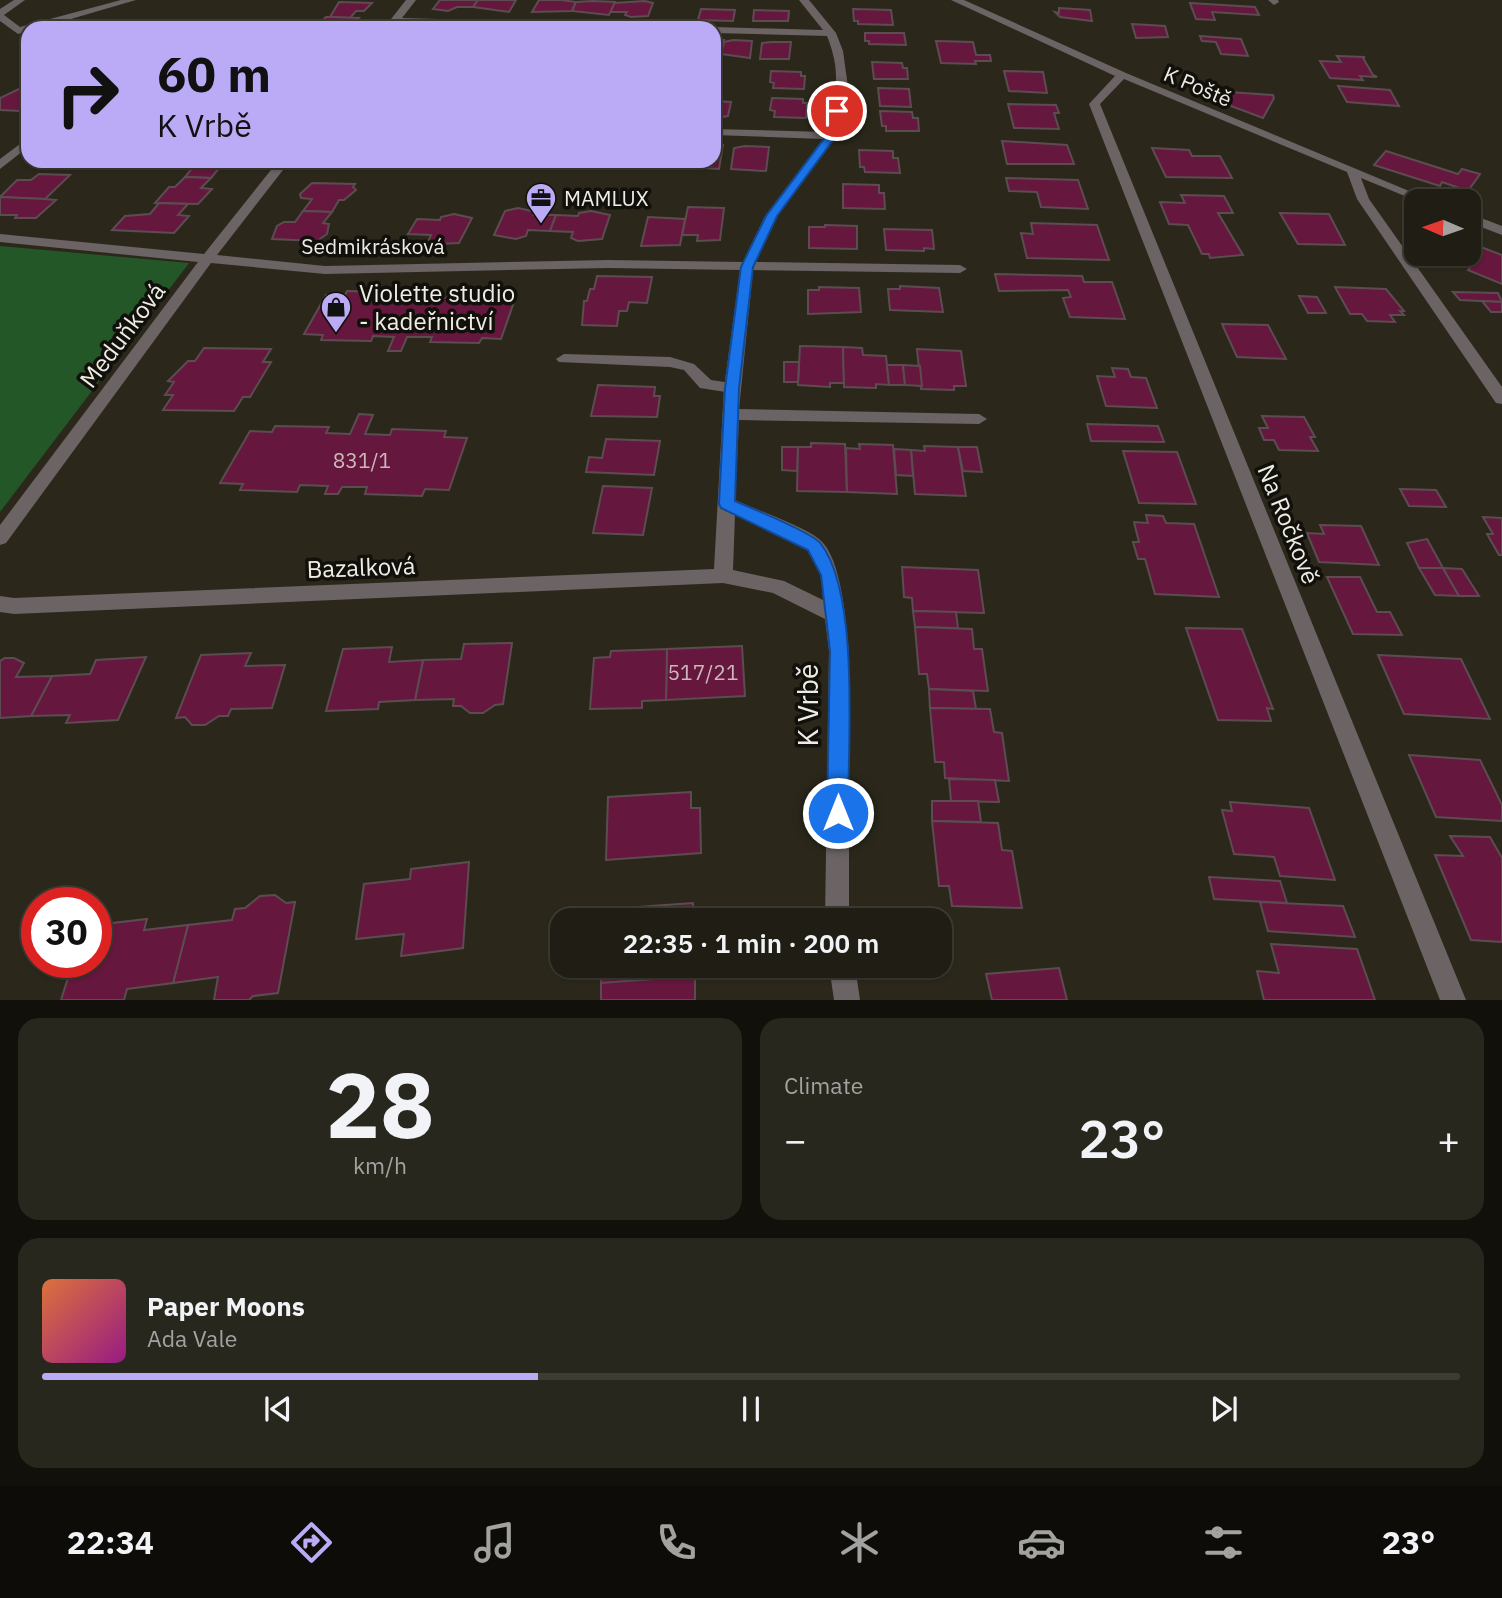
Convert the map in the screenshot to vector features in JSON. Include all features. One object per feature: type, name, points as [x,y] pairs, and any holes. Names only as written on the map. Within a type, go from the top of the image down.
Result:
[{"type":"street","points":[[20,0],[0,15],[21,27]]},
{"type":"street","points":[[54,21],[131,0]]},
{"type":"street","points":[[394,21],[411,0]]},
{"type":"street","points":[[804,0],[831,33],[838,51],[843,87],[831,136],[771,216],[747,267],[732,388],[723,576],[777,586],[836,616]]},
{"type":"street","name":"K Poště","points":[[956,0],[1122,75],[1404,192]]},
{"type":"street","points":[[721,30],[831,33]]},
{"type":"street","name":"Na Ročkově","points":[[1122,75],[1094,104],[1454,999]]},
{"type":"street","points":[[721,132],[831,136]]},
{"type":"street","points":[[0,165],[21,147]]},
{"type":"street","name":"Meduňková","points":[[0,538],[208,258],[279,168]]},
{"type":"street","points":[[1353,172],[1363,200],[1502,399]]},
{"type":"street","points":[[1481,222],[1502,231]]},
{"type":"street","name":"Sedmikrásková","points":[[0,238],[325,270],[608,264],[747,267]]},
{"type":"street","points":[[747,267],[960,269]]},
{"type":"street","points":[[564,359],[670,362],[689,367],[706,384],[732,388]]},
{"type":"street","points":[[732,414],[979,419]]},
{"type":"street","name":"K Vrbě","points":[[727,504],[814,545],[830,575],[839,651],[837,908]]},
{"type":"street","name":"Bazalková","points":[[0,604],[28,606],[723,576]]},
{"type":"street","points":[[844,978],[847,999]]},
{"type":"green space","points":[[0,246],[189,263],[0,512]]},
{"type":"building","points":[[440,0],[478,0],[473,7],[457,7],[448,11],[433,9]]},
{"type":"building","points":[[478,0],[516,0],[509,12],[473,7]]},
{"type":"building","points":[[539,0],[576,2],[572,11],[532,12]]},
{"type":"building","points":[[339,2],[372,3],[364,11],[356,11],[350,18],[330,17]]},
{"type":"building","points":[[576,2],[615,2],[609,15],[572,11]]},
{"type":"building","points":[[614,3],[653,3],[648,16],[631,17],[625,15],[627,12],[610,12]]},
{"type":"building","points":[[1190,3],[1255,7],[1259,15],[1212,12],[1215,20],[1196,19]]},
{"type":"building","points":[[1059,8],[1090,10],[1092,21],[1060,17],[1055,12],[1059,13]]},
{"type":"building","points":[[701,9],[735,10],[733,21],[698,20]]},
{"type":"building","points":[[853,9],[891,10],[893,25],[858,24],[858,21],[854,21]]},
{"type":"building","points":[[754,10],[789,11],[788,21],[753,21]]},
{"type":"building","points":[[326,17],[359,18],[356,21],[322,21]]},
{"type":"building","points":[[1132,24],[1165,26],[1168,37],[1136,38]]},
{"type":"building","points":[[865,33],[904,33],[906,45],[869,44],[869,41],[865,41]]},
{"type":"building","points":[[1200,36],[1241,39],[1248,56],[1221,54],[1216,42],[1202,41]]},
{"type":"building","points":[[752,41],[750,58],[721,54],[724,42]]},
{"type":"building","points":[[936,41],[973,42],[976,55],[990,55],[991,61],[975,61],[976,64],[941,63]]},
{"type":"building","points":[[791,42],[789,59],[760,59],[762,43]]},
{"type":"building","points":[[1337,56],[1365,57],[1363,58],[1373,75],[1377,77],[1360,76],[1363,80],[1330,78],[1320,61],[1341,62]]},
{"type":"building","points":[[872,62],[902,63],[903,68],[907,68],[908,79],[874,79]]},
{"type":"building","points":[[771,71],[801,72],[801,76],[805,76],[804,89],[773,88],[774,83],[770,82]]},
{"type":"building","points":[[1004,71],[1043,72],[1047,93],[1009,91]]},
{"type":"building","points":[[1338,86],[1390,90],[1399,106],[1347,102]]},
{"type":"building","points":[[21,88],[21,110],[0,110],[0,98]]},
{"type":"building","points":[[878,88],[909,89],[911,107],[880,106]]},
{"type":"building","points":[[1229,92],[1273,95],[1274,98],[1263,118],[1231,106]]},
{"type":"building","points":[[772,98],[803,99],[803,103],[807,103],[806,118],[774,117],[775,111],[770,110]]},
{"type":"building","points":[[721,101],[731,102],[728,116],[721,117]]},
{"type":"building","points":[[1008,104],[1056,105],[1059,113],[1054,113],[1059,129],[1014,128]]},
{"type":"building","points":[[880,111],[912,112],[913,118],[918,118],[919,131],[886,131],[886,126],[882,126]]},
{"type":"building","points":[[1002,141],[1067,145],[1074,164],[1007,164]]},
{"type":"building","points":[[769,147],[766,171],[731,169],[734,148]]},
{"type":"building","points":[[1152,148],[1189,150],[1192,156],[1220,156],[1232,178],[1166,177]]},
{"type":"building","points":[[859,150],[893,151],[893,158],[898,158],[900,173],[865,172],[864,167],[860,167]]},
{"type":"building","points":[[1386,151],[1458,174],[1462,169],[1480,174],[1469,189],[1462,189],[1442,182],[1440,186],[1374,165]]},
{"type":"building","points":[[192,168],[219,168],[211,178],[185,177]]},
{"type":"building","points":[[39,174],[70,175],[45,199],[0,197],[17,180],[31,180]]},
{"type":"building","points":[[185,177],[211,178],[201,188],[212,189],[198,204],[155,203],[169,187],[175,187]]},
{"type":"building","points":[[1006,178],[1078,180],[1088,209],[1041,207],[1037,192],[1009,191]]},
{"type":"building","points":[[312,183],[355,184],[353,187],[356,190],[344,200],[339,200],[332,212],[303,211],[312,199],[301,198],[300,194]]},
{"type":"building","points":[[843,184],[879,185],[879,193],[884,193],[885,209],[843,208]]},
{"type":"building","points":[[1181,195],[1224,196],[1233,213],[1218,213],[1243,255],[1210,258],[1209,254],[1202,254],[1188,225],[1169,224],[1160,202],[1185,203]]},
{"type":"building","points":[[0,197],[56,200],[36,218],[15,218],[17,215],[0,215]]},
{"type":"building","points":[[159,203],[188,204],[178,215],[189,216],[174,233],[112,230],[125,216],[150,214]]},
{"type":"building","points":[[688,207],[724,208],[720,240],[697,241],[698,235],[682,235]]},
{"type":"building","points":[[518,208],[536,212],[534,215],[556,215],[550,231],[528,230],[526,236],[516,239],[494,235],[505,211]]},
{"type":"building","points":[[303,211],[332,212],[323,223],[329,224],[327,234],[317,241],[272,239],[277,226],[284,222],[295,222]]},
{"type":"building","points":[[591,211],[610,215],[602,239],[578,241],[571,238],[573,232],[550,231],[556,215],[578,216],[579,213]]},
{"type":"building","points":[[1280,213],[1329,214],[1345,245],[1298,244]]},
{"type":"building","points":[[454,214],[472,218],[459,243],[435,244],[428,242],[431,235],[408,234],[417,219],[440,220],[441,217]]},
{"type":"building","points":[[648,217],[685,219],[680,245],[641,246]]},
{"type":"building","points":[[1031,223],[1097,225],[1109,260],[1027,258],[1021,233],[1033,234]]},
{"type":"building","points":[[857,226],[857,249],[809,248],[809,227]]},
{"type":"building","points":[[884,229],[932,230],[934,249],[886,250]]},
{"type":"building","points":[[1481,247],[1502,255],[1502,284],[1468,270],[1471,266],[1481,266]]},
{"type":"building","points":[[995,274],[1082,276],[1084,282],[1112,282],[1125,319],[1070,317],[1063,298],[1071,297],[1068,290],[999,291]]},
{"type":"building","points":[[597,276],[652,277],[647,303],[629,302],[627,311],[619,311],[617,326],[582,325],[584,301],[587,301],[590,289],[594,289]]},
{"type":"building","points":[[900,286],[939,288],[943,312],[890,310],[888,289],[900,289]]},
{"type":"building","points":[[819,287],[859,288],[861,312],[808,314],[808,290],[819,290]]},
{"type":"building","points":[[1335,287],[1386,289],[1404,311],[1400,311],[1404,315],[1390,315],[1395,322],[1367,321],[1362,314],[1350,314]]},
{"type":"building","points":[[347,291],[394,292],[392,297],[447,298],[449,293],[496,294],[495,299],[515,299],[501,339],[482,338],[479,343],[430,342],[432,337],[407,337],[401,351],[388,351],[394,337],[373,336],[371,341],[321,340],[323,335],[304,334],[326,295],[345,295]]},
{"type":"building","points":[[1453,292],[1498,293],[1502,302],[1460,300]]},
{"type":"building","points":[[1299,296],[1317,297],[1326,313],[1308,313]]},
{"type":"building","points":[[1482,301],[1502,302],[1502,312],[1491,312]]},
{"type":"building","points":[[1222,324],[1268,325],[1286,359],[1237,357]]},
{"type":"building","points":[[800,346],[843,347],[844,383],[830,383],[830,387],[798,385]]},
{"type":"building","points":[[843,347],[862,348],[863,355],[886,356],[889,385],[876,384],[876,388],[844,387]]},
{"type":"building","points":[[204,348],[271,349],[263,362],[271,362],[250,397],[243,397],[234,411],[163,410],[173,395],[165,395],[174,382],[168,381],[188,361],[195,361]]},
{"type":"building","points":[[917,349],[961,351],[966,386],[954,386],[954,390],[921,389]]},
{"type":"building","points":[[784,362],[799,362],[798,382],[784,382]]},
{"type":"building","points":[[887,365],[903,365],[905,385],[889,385]]},
{"type":"building","points":[[903,365],[920,366],[922,386],[905,385]]},
{"type":"building","points":[[1112,368],[1128,369],[1131,377],[1146,378],[1157,408],[1106,406],[1097,376],[1115,377]]},
{"type":"building","points":[[598,385],[655,387],[654,396],[660,396],[657,417],[591,416]]},
{"type":"building","points":[[359,414],[373,415],[365,434],[390,435],[392,429],[446,431],[444,437],[467,438],[449,490],[425,489],[422,496],[365,494],[367,487],[342,487],[338,494],[325,494],[328,486],[300,485],[297,492],[240,490],[243,484],[220,483],[250,431],[272,432],[275,426],[329,427],[326,433],[350,434]]},
{"type":"building","points":[[1262,416],[1304,417],[1315,437],[1310,437],[1318,451],[1279,450],[1274,440],[1264,440],[1259,428],[1268,428]]},
{"type":"building","points":[[1087,424],[1158,426],[1164,442],[1091,441]]},
{"type":"building","points":[[606,439],[660,441],[654,475],[586,472],[589,457],[602,458]]},
{"type":"building","points":[[811,443],[845,444],[847,492],[797,491],[798,447],[811,447]]},
{"type":"building","points":[[859,444],[893,445],[897,494],[847,492],[846,448],[860,449]]},
{"type":"building","points":[[924,446],[958,447],[966,496],[915,494],[911,450],[925,451]]},
{"type":"building","points":[[782,447],[798,447],[797,471],[782,470]]},
{"type":"building","points":[[958,447],[977,447],[982,472],[963,471]]},
{"type":"building","points":[[894,449],[911,450],[913,476],[896,475]]},
{"type":"building","points":[[1123,451],[1177,452],[1196,504],[1139,503]]},
{"type":"building","points":[[603,486],[652,488],[643,535],[593,533]]},
{"type":"building","points":[[1400,489],[1436,490],[1446,507],[1409,506]]},
{"type":"building","points":[[1146,515],[1163,516],[1166,523],[1194,524],[1219,597],[1155,594],[1145,559],[1138,559],[1133,542],[1139,542],[1134,522],[1148,523]]},
{"type":"building","points":[[1483,517],[1502,518],[1502,555],[1499,555],[1487,534],[1493,534]]},
{"type":"building","points":[[1320,525],[1361,526],[1379,565],[1319,562],[1307,533],[1324,534]]},
{"type":"building","points":[[1427,539],[1443,568],[1419,568],[1407,543]]},
{"type":"building","points":[[902,567],[978,570],[984,613],[913,611],[912,598],[904,597]]},
{"type":"building","points":[[1419,568],[1443,568],[1459,596],[1435,595]]},
{"type":"building","points":[[1443,568],[1462,569],[1479,596],[1459,596]]},
{"type":"building","points":[[1327,577],[1360,577],[1377,612],[1390,612],[1402,635],[1353,634]]},
{"type":"building","points":[[913,611],[956,612],[958,628],[915,627]]},
{"type":"building","points":[[915,627],[972,629],[974,649],[982,649],[988,691],[929,689],[927,674],[919,674]]},
{"type":"building","points":[[1186,628],[1242,629],[1273,709],[1267,708],[1271,721],[1218,720]]},
{"type":"building","points":[[512,643],[503,704],[495,705],[483,713],[470,713],[461,706],[453,706],[454,699],[415,700],[423,660],[461,659],[464,644]]},
{"type":"building","points":[[742,646],[745,696],[666,700],[667,649]]},
{"type":"building","points":[[392,647],[389,662],[423,660],[415,700],[379,702],[378,709],[326,711],[343,649]]},
{"type":"building","points":[[667,649],[666,700],[642,701],[642,708],[590,709],[594,658],[610,657],[611,651]]},
{"type":"building","points":[[251,653],[245,666],[285,665],[272,708],[231,709],[228,716],[219,716],[205,725],[192,725],[185,717],[176,718],[201,655]]},
{"type":"building","points":[[1378,655],[1461,659],[1490,719],[1404,714]]},
{"type":"building","points":[[146,657],[118,720],[66,723],[70,715],[31,716],[52,676],[90,674],[96,660]]},
{"type":"building","points":[[14,658],[24,663],[16,677],[52,676],[31,716],[0,718],[0,661]]},
{"type":"building","points":[[929,689],[973,691],[976,709],[930,708]]},
{"type":"building","points":[[930,708],[990,709],[994,732],[1002,733],[1009,781],[945,778],[944,762],[935,762]]},
{"type":"building","points":[[1409,755],[1480,760],[1502,805],[1502,821],[1436,817]]},
{"type":"building","points":[[949,779],[995,780],[999,802],[951,801]]},
{"type":"building","points":[[691,792],[691,808],[700,808],[701,853],[606,860],[608,797]]},
{"type":"building","points":[[932,801],[978,801],[981,822],[932,821]]},
{"type":"building","points":[[1230,802],[1309,808],[1335,880],[1280,876],[1274,857],[1234,854],[1222,810],[1232,811]]},
{"type":"building","points":[[932,821],[998,823],[1002,850],[1012,851],[1022,908],[952,906],[949,886],[939,886]]},
{"type":"building","points":[[1450,836],[1490,837],[1502,858],[1502,942],[1471,940],[1435,855],[1463,856]]},
{"type":"building","points":[[469,862],[463,948],[401,956],[404,934],[356,939],[364,884],[410,879],[411,869]]},
{"type":"building","points":[[1209,877],[1280,881],[1287,903],[1214,899]]},
{"type":"building","points":[[275,895],[286,903],[295,902],[278,993],[253,996],[249,1000],[214,1000],[218,977],[173,983],[188,925],[232,920],[235,909],[245,908],[260,896]]},
{"type":"building","points":[[1260,902],[1343,906],[1355,937],[1268,931]]},
{"type":"building","points":[[693,903],[693,908],[624,908]]},
{"type":"building","points":[[147,919],[144,930],[188,925],[173,983],[127,989],[124,1000],[61,1000],[68,978],[112,978],[112,923]]},
{"type":"building","points":[[1271,944],[1357,949],[1375,1000],[1264,1000],[1257,971],[1279,973]]},
{"type":"building","points":[[1059,968],[1067,1000],[992,1000],[986,974]]},
{"type":"building","points":[[601,978],[675,978],[601,983]]},
{"type":"building","points":[[695,978],[695,1000],[601,1000],[601,983]]},
{"type":"place","name":"MAMLUX","points":[[541,225]]},
{"type":"place","name":"Violette studio - kadeřnictví","points":[[336,334]]},
{"type":"route","points":[[837,111],[831,136],[771,216],[747,267],[732,388],[727,504],[814,545],[830,575],[839,651],[838,813]]}]
